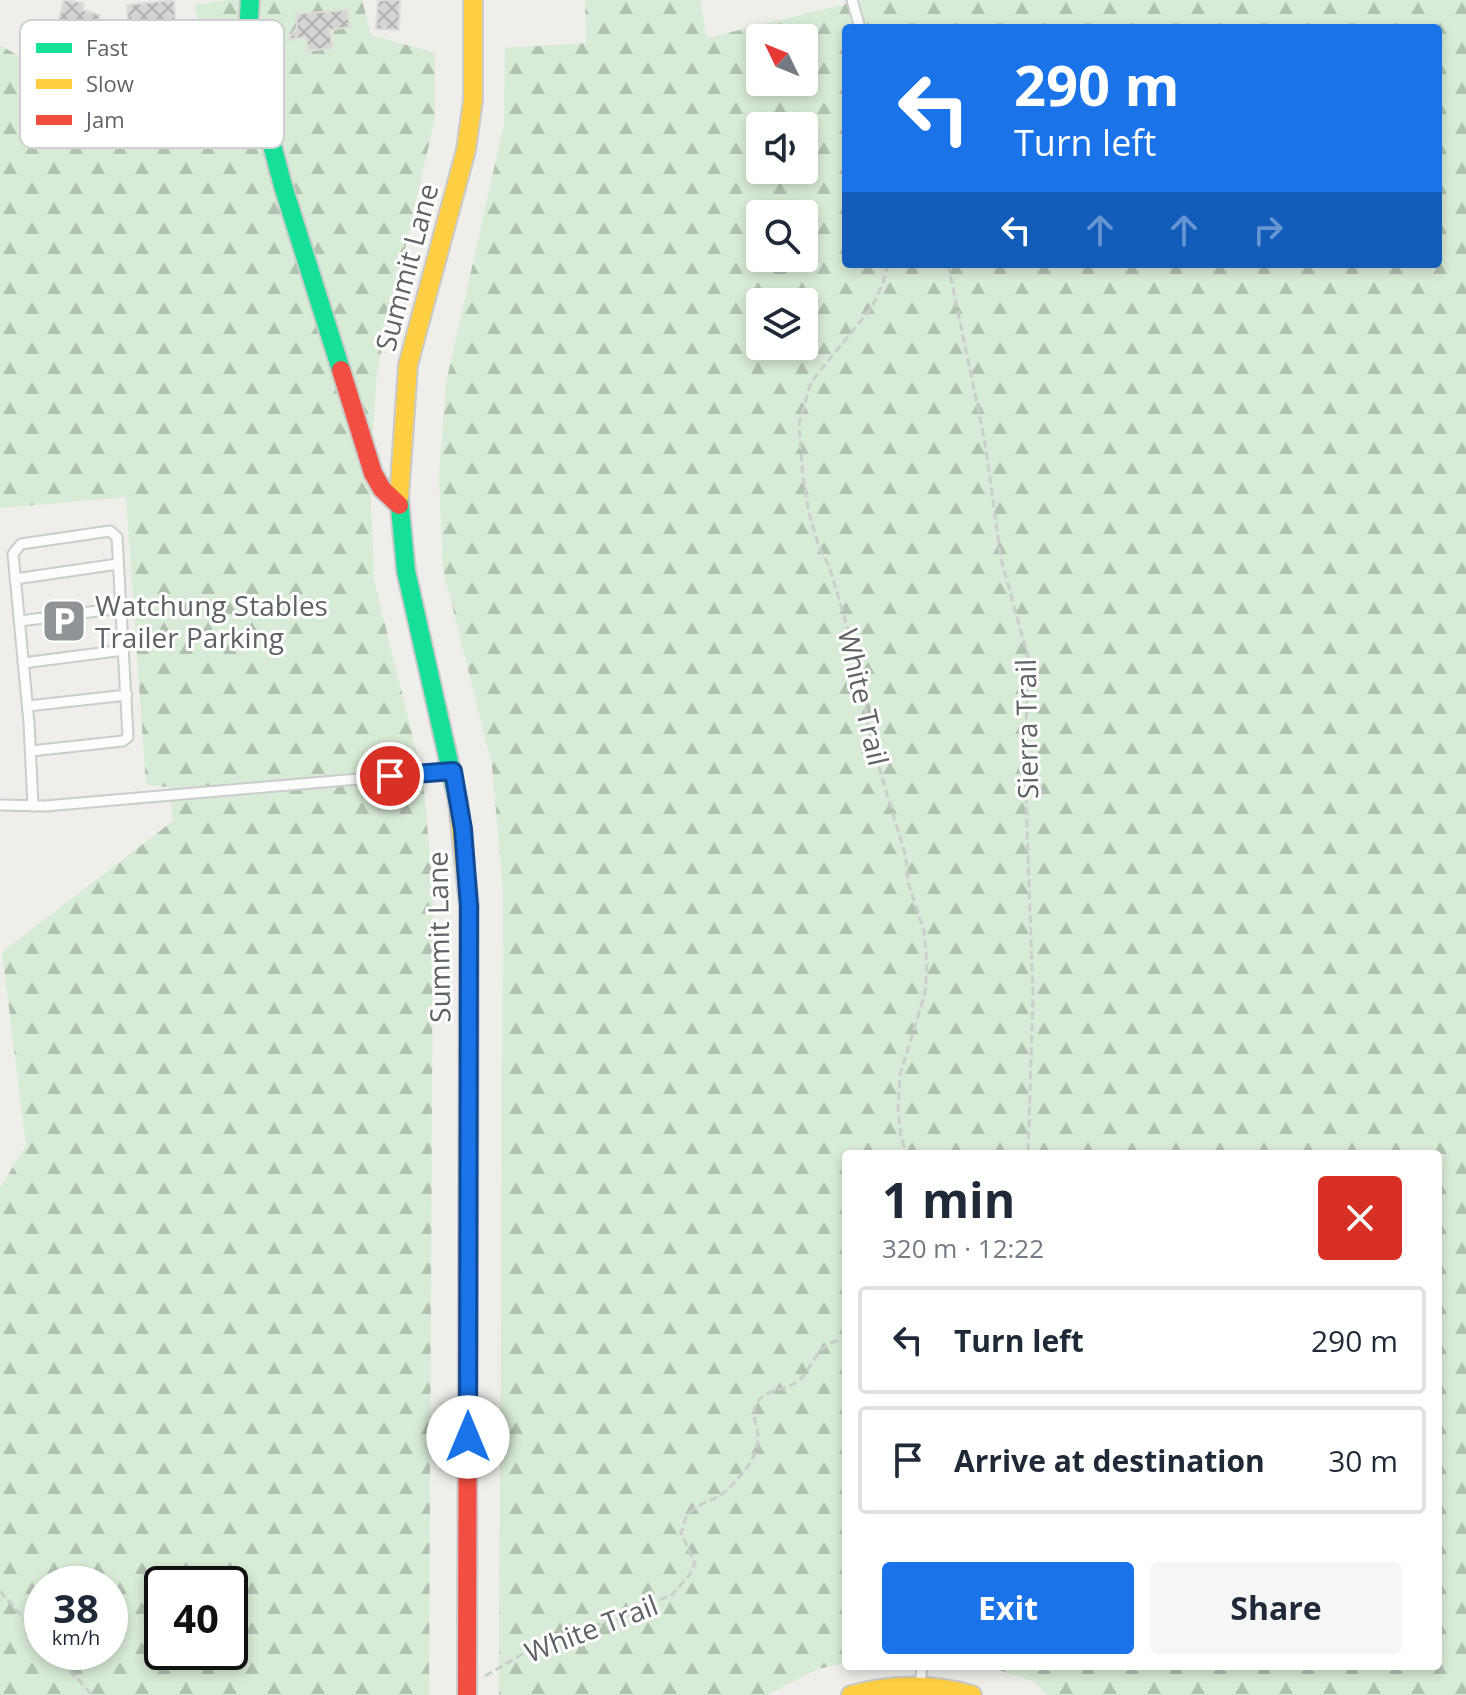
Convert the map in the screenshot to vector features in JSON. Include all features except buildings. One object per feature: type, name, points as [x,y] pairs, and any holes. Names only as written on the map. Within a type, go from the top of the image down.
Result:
[{"type":"street","points":[[249,20],[250,0]]},
{"type":"street","name":"Summit Lane","points":[[467,1691],[469,906],[463,829],[453,771],[406,571],[399,505],[408,365],[466,150],[473,100],[473,0]]},
{"type":"street","points":[[273,148],[373,473],[382,489],[399,505]]},
{"type":"street","points":[[851,1695],[921,1675],[972,1695]]},
{"type":"lane","points":[[852,0],[859,24]]},
{"type":"lane","points":[[31,751],[126,739],[129,728],[117,537],[110,531],[21,544],[13,554],[28,706],[33,806]]},
{"type":"lane","points":[[15,579],[118,564]]},
{"type":"lane","points":[[20,621],[121,608]]},
{"type":"lane","points":[[23,663],[124,650]]},
{"type":"lane","points":[[28,706],[127,695]]},
{"type":"lane","points":[[0,805],[33,806],[453,771]]},
{"type":"path","name":"White Trail","points":[[887,268],[872,307],[811,382],[799,424],[809,513],[819,547],[829,566],[858,663],[870,737],[906,857],[908,882],[924,931],[927,963],[925,993],[900,1075],[898,1110],[905,1150]]},
{"type":"path","name":"Sierra Trail","points":[[949,268],[985,442],[1001,559],[1028,657],[1025,769],[1033,997],[1028,1150]]},
{"type":"path","name":"White Trail","points":[[467,1691],[550,1638],[631,1615],[672,1595],[695,1563],[681,1533],[687,1516],[697,1506],[721,1495],[753,1459],[758,1435],[753,1412],[758,1402],[766,1393],[775,1388],[786,1388],[808,1371],[818,1351],[826,1343],[842,1340]]},
{"type":"path","points":[[0,1591],[24,1618]]},
{"type":"path","points":[[70,1670],[92,1695]]},
{"type":"green space","points":[[228,0],[362,0],[371,35],[435,53],[435,118],[377,371],[370,476],[374,580],[423,778],[433,892],[429,1695],[0,1695],[0,1188],[26,1145],[2,952],[173,821],[169,787],[146,785],[126,497],[0,508],[0,45],[20,57],[20,148],[284,148],[284,20],[197,20],[195,5]]},
{"type":"green space","points":[[585,0],[700,0],[707,38],[746,28],[746,96],[818,96],[818,24],[764,24],[863,0],[1466,0],[1466,1695],[1047,1695],[1034,1682],[999,1670],[1442,1670],[1442,1150],[842,1150],[842,1664],[818,1669],[767,1695],[499,1695],[503,890],[492,766],[443,569],[439,478],[446,383],[504,124],[505,48],[586,43]]},
{"type":"traffic: fast","points":[[249,20],[250,0]]},
{"type":"traffic: fast","points":[[273,148],[341,370]]},
{"type":"traffic: fast","points":[[399,498],[406,571],[458,802]]},
{"type":"traffic: slow","points":[[399,498],[408,365],[466,150],[473,100],[473,0]]},
{"type":"traffic: slow","points":[[458,802],[469,906],[468,1252]]},
{"type":"traffic: slow","points":[[851,1695],[912,1686],[942,1688],[972,1695]]},
{"type":"traffic: jam","points":[[341,370],[373,473],[382,489],[399,505]]},
{"type":"traffic: jam","points":[[467,1695],[468,1252]]},
{"type":"place","name":"Watchung Stables Trailer Parking","points":[[64,621]]},
{"type":"route","points":[[390,776],[453,771],[463,829],[469,906],[468,1437]]}]
